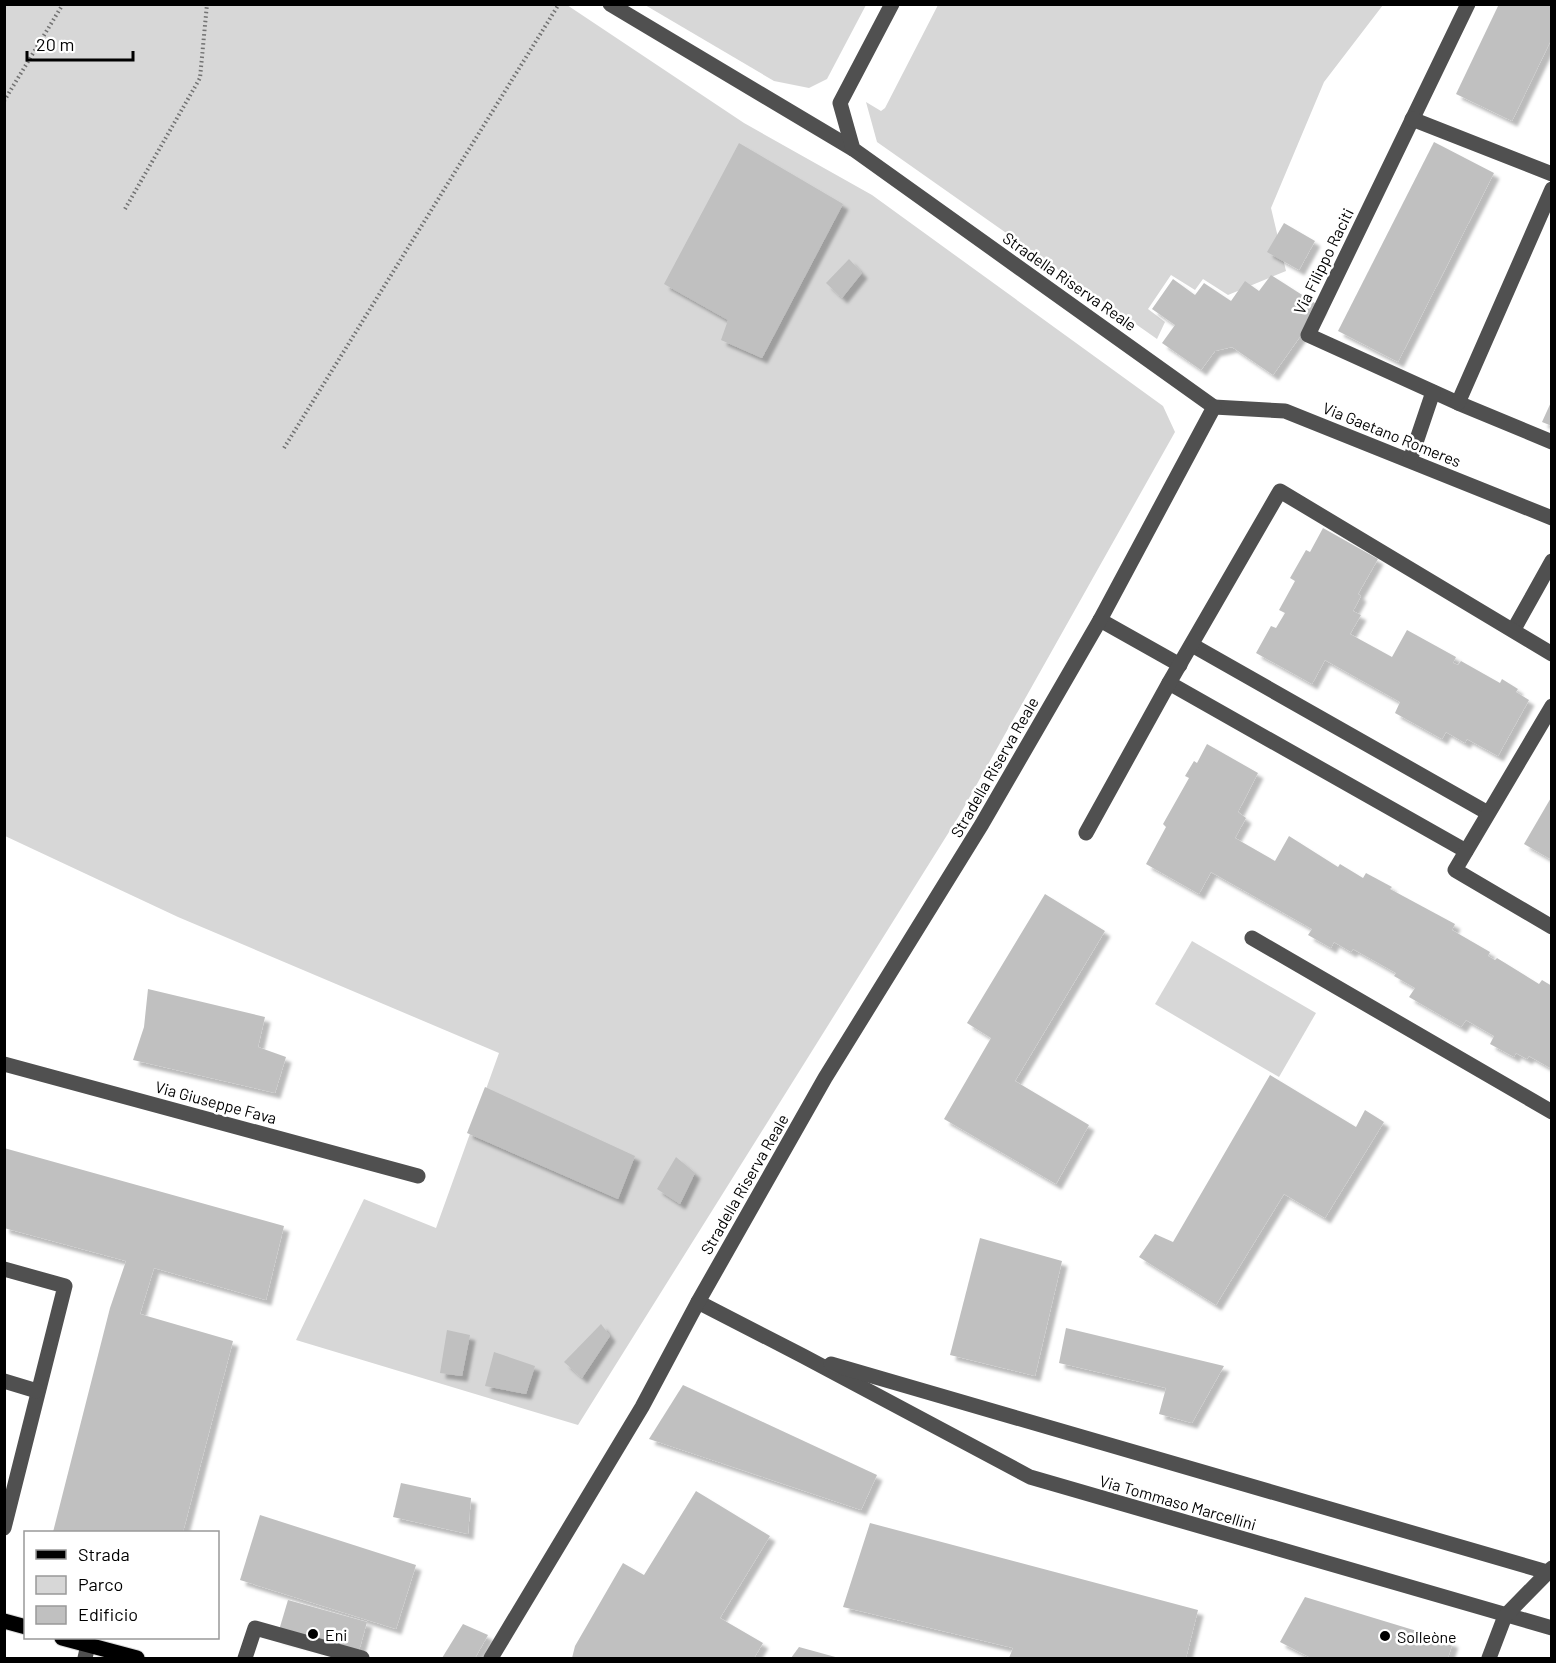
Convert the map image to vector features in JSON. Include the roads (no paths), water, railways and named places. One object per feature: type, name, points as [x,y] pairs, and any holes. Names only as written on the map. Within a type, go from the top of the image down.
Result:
[{"type":"main road","points":[[4,1621],[24,1626]]},
{"type":"main road","points":[[64,1639],[87,1652],[137,1659]]},
{"type":"street","name":"Stradella Riserva Reale","points":[[490,1659],[642,1407],[698,1302],[825,1078],[982,824],[1100,620],[1214,407],[853,149],[610,4]]},
{"type":"street","points":[[853,149],[840,103],[892,4]]},
{"type":"street","name":"Via Filippo Raciti","points":[[1468,4],[1308,335],[1551,442]]},
{"type":"street","points":[[1412,119],[1551,174]]},
{"type":"street","points":[[1458,403],[1551,189]]},
{"type":"street","points":[[1410,460],[1433,392]]},
{"type":"street","name":"Via Gaetano Romeres","points":[[1214,407],[1285,411],[1551,518]]},
{"type":"street","points":[[1086,833],[1280,491],[1514,629],[1551,654]]},
{"type":"street","points":[[1514,629],[1551,561]]},
{"type":"street","points":[[1100,620],[1180,665]]},
{"type":"street","points":[[1192,645],[1488,813]]},
{"type":"street","points":[[1169,684],[1466,851]]},
{"type":"street","points":[[1551,706],[1455,870],[1551,927]]},
{"type":"street","points":[[1252,938],[1551,1112]]},
{"type":"street","name":"Via Giuseppe Fava","points":[[4,1064],[418,1176]]},
{"type":"street","points":[[4,1269],[66,1286],[4,1528]]},
{"type":"street","name":"Via Tommaso Marcellini","points":[[698,1302],[1030,1477],[1505,1616],[1549,1570],[802,1356]]},
{"type":"street","points":[[4,1381],[37,1391]]},
{"type":"street","points":[[1489,1659],[1505,1616],[1551,1628]]},
{"type":"street","points":[[245,1659],[255,1629],[362,1659]]},
{"type":"place","name":"Eni","points":[[313,1634]]},
{"type":"place","name":"Solleòne","points":[[1385,1636]]}]
